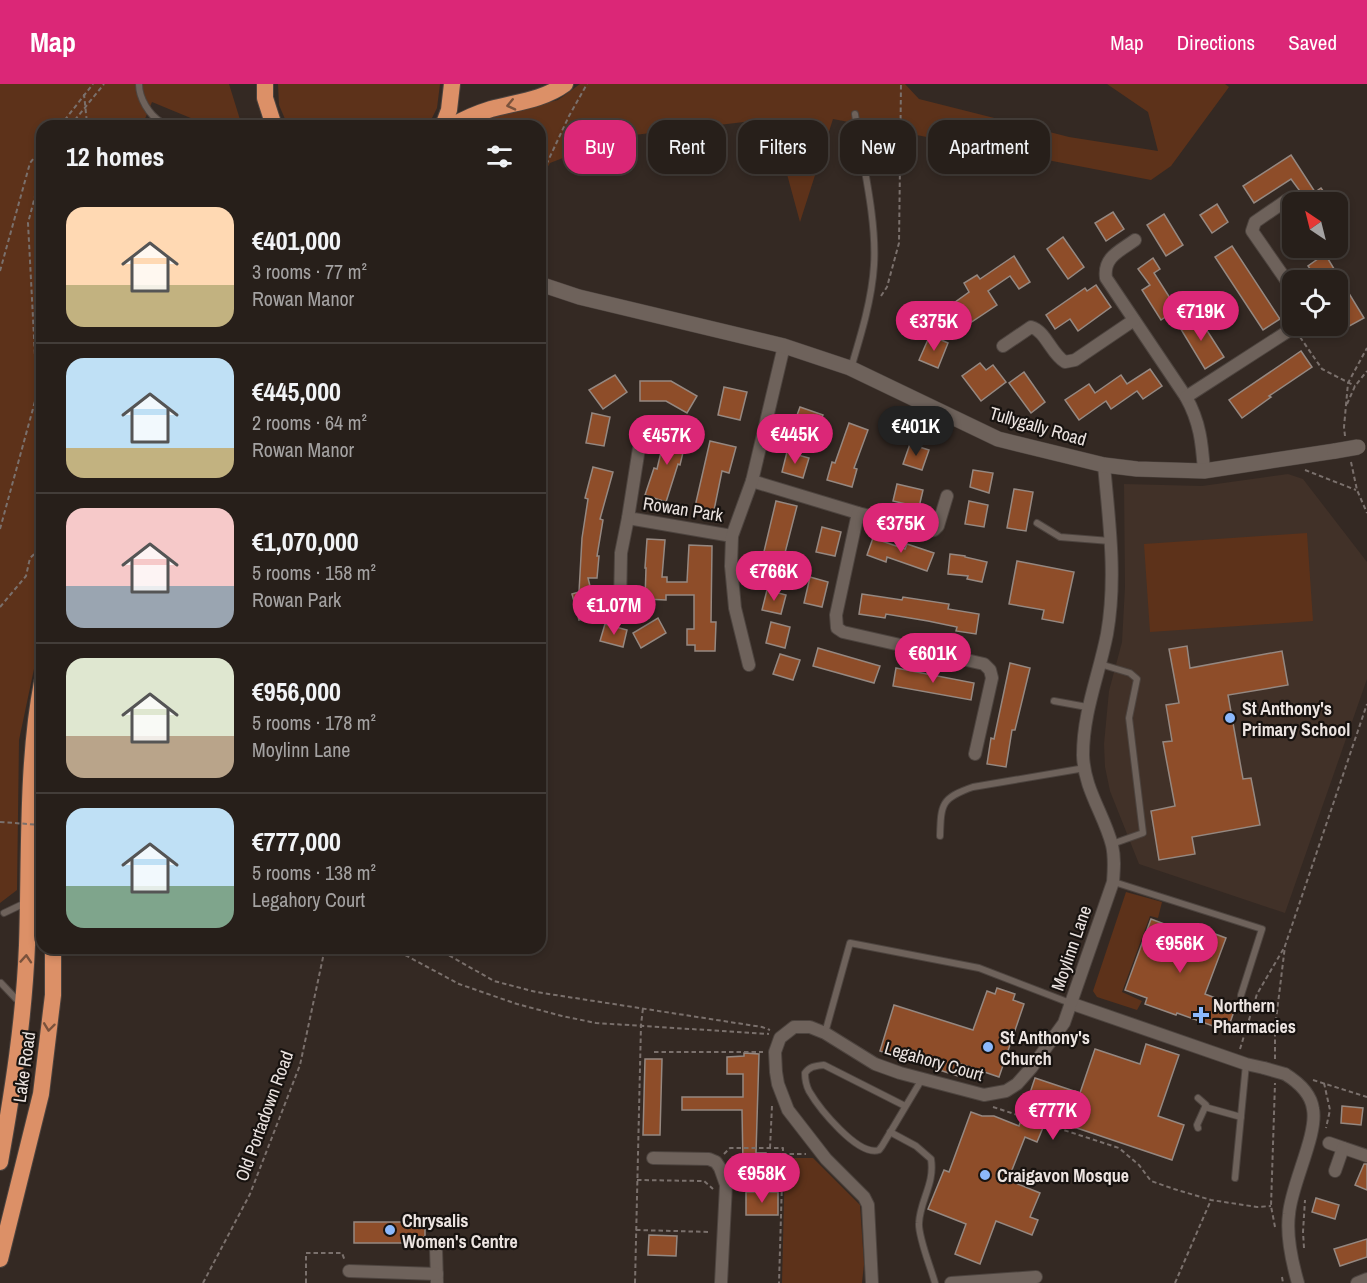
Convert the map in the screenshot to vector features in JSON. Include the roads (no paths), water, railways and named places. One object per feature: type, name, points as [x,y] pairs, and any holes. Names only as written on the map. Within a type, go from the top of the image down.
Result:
[{"type":"highway","points":[[265,84],[272,120]]},
{"type":"highway","points":[[445,120],[449,110],[452,84]]},
{"type":"highway","points":[[465,120],[490,109],[533,100],[565,84]]},
{"type":"highway","name":"Lake Road","points":[[0,1162],[18,1062],[23,1005],[32,776],[36,738]]},
{"type":"highway","name":"Lake Road","points":[[0,1259],[41,1094],[52,995],[53,954]]},
{"type":"street","points":[[1282,203],[1255,222],[1252,231],[1282,274]]},
{"type":"street","points":[[1135,240],[1113,255],[1105,268],[1106,278],[1196,415],[1201,436],[1204,471]]},
{"type":"street","name":"Tullygally Road","points":[[546,286],[579,297],[784,346],[850,369],[999,439],[1104,465],[1137,470],[1204,471],[1363,446]]},
{"type":"street","points":[[1003,346],[1031,327],[1037,329],[1057,357],[1065,362],[1075,360],[1134,320]]},
{"type":"street","points":[[1186,397],[1282,334]]},
{"type":"street","name":"Rowan Park","points":[[749,664],[735,608],[731,566],[732,536],[752,481],[784,346]]},
{"type":"street","name":"Rowan Park","points":[[620,604],[621,553],[642,429]]},
{"type":"street","name":"Moylinn Lane","points":[[1104,465],[1110,541],[1111,596],[1107,632],[1087,707],[1083,757],[1089,788],[1112,844],[1115,862],[1113,882],[1070,1003],[1264,1068],[1284,1078],[1309,1097],[1314,1110],[1313,1123],[1288,1215],[1289,1236],[1298,1283]]},
{"type":"street","points":[[752,481],[858,513],[928,531],[938,526],[947,496]]},
{"type":"street","points":[[858,513],[836,615],[837,628],[843,632],[984,664],[990,670],[992,678],[975,754]]},
{"type":"street","name":"Rowan Park","points":[[628,518],[732,536]]},
{"type":"street","name":"Legahory Court","points":[[872,1283],[868,1205],[864,1197],[821,1153],[788,1110],[778,1084],[775,1052],[780,1038],[794,1028],[810,1027],[825,1033],[875,1064],[980,1094],[995,1094],[1017,1084],[1032,1067],[1064,1023],[1070,1003]]},
{"type":"street","points":[[1326,1139],[1343,1148],[1367,1156]]},
{"type":"street","points":[[1335,1171],[1343,1148]]},
{"type":"street","points":[[653,1158],[709,1159],[716,1162],[724,1176],[726,1189],[722,1283]]},
{"type":"street","points":[[349,1271],[437,1278],[436,1247]]},
{"type":"street","points":[[951,1283],[1036,1277]]},
{"type":"street","points":[[1357,1283],[1367,1279]]},
{"type":"lane","points":[[139,84],[139,90],[146,105],[153,118],[157,120]]},
{"type":"lane","points":[[850,369],[864,321],[874,265],[873,230],[855,114]]},
{"type":"lane","points":[[1037,523],[1060,537],[1110,541]]},
{"type":"lane","points":[[1100,664],[1130,673],[1137,679],[1129,718],[1143,833],[1112,844]]},
{"type":"lane","points":[[1054,701],[1087,707]]},
{"type":"lane","points":[[940,836],[941,810],[946,802],[957,793],[973,787],[1085,768]]},
{"type":"lane","points":[[1113,882],[1262,929],[1242,995]]},
{"type":"lane","points":[[4,914],[28,901]]},
{"type":"lane","points":[[825,1033],[849,942],[979,968],[1070,1003]]},
{"type":"lane","points":[[1,983],[23,1005]]},
{"type":"lane","points":[[1235,1178],[1241,1117],[1241,1062]]},
{"type":"lane","points":[[905,1106],[824,1065],[808,1068],[805,1072],[809,1091],[836,1125],[857,1144],[865,1149],[876,1151],[882,1146],[922,1079]]},
{"type":"lane","points":[[1198,1098],[1205,1107],[1197,1125],[1198,1128]]},
{"type":"lane","points":[[1205,1107],[1241,1117]]},
{"type":"lane","points":[[890,1132],[916,1146],[932,1159],[932,1177],[919,1222],[920,1234],[935,1283]]},
{"type":"place","name":"St Anthony's Primary School","points":[[1230,718]]},
{"type":"place","name":"Northern Pharmacies","points":[[1201,1015]]},
{"type":"place","name":"St Anthony's Church","points":[[988,1047]]},
{"type":"place","name":"Craigavon Mosque","points":[[985,1175]]},
{"type":"place","name":"Chrysalis Women's Centre","points":[[390,1230]]}]
